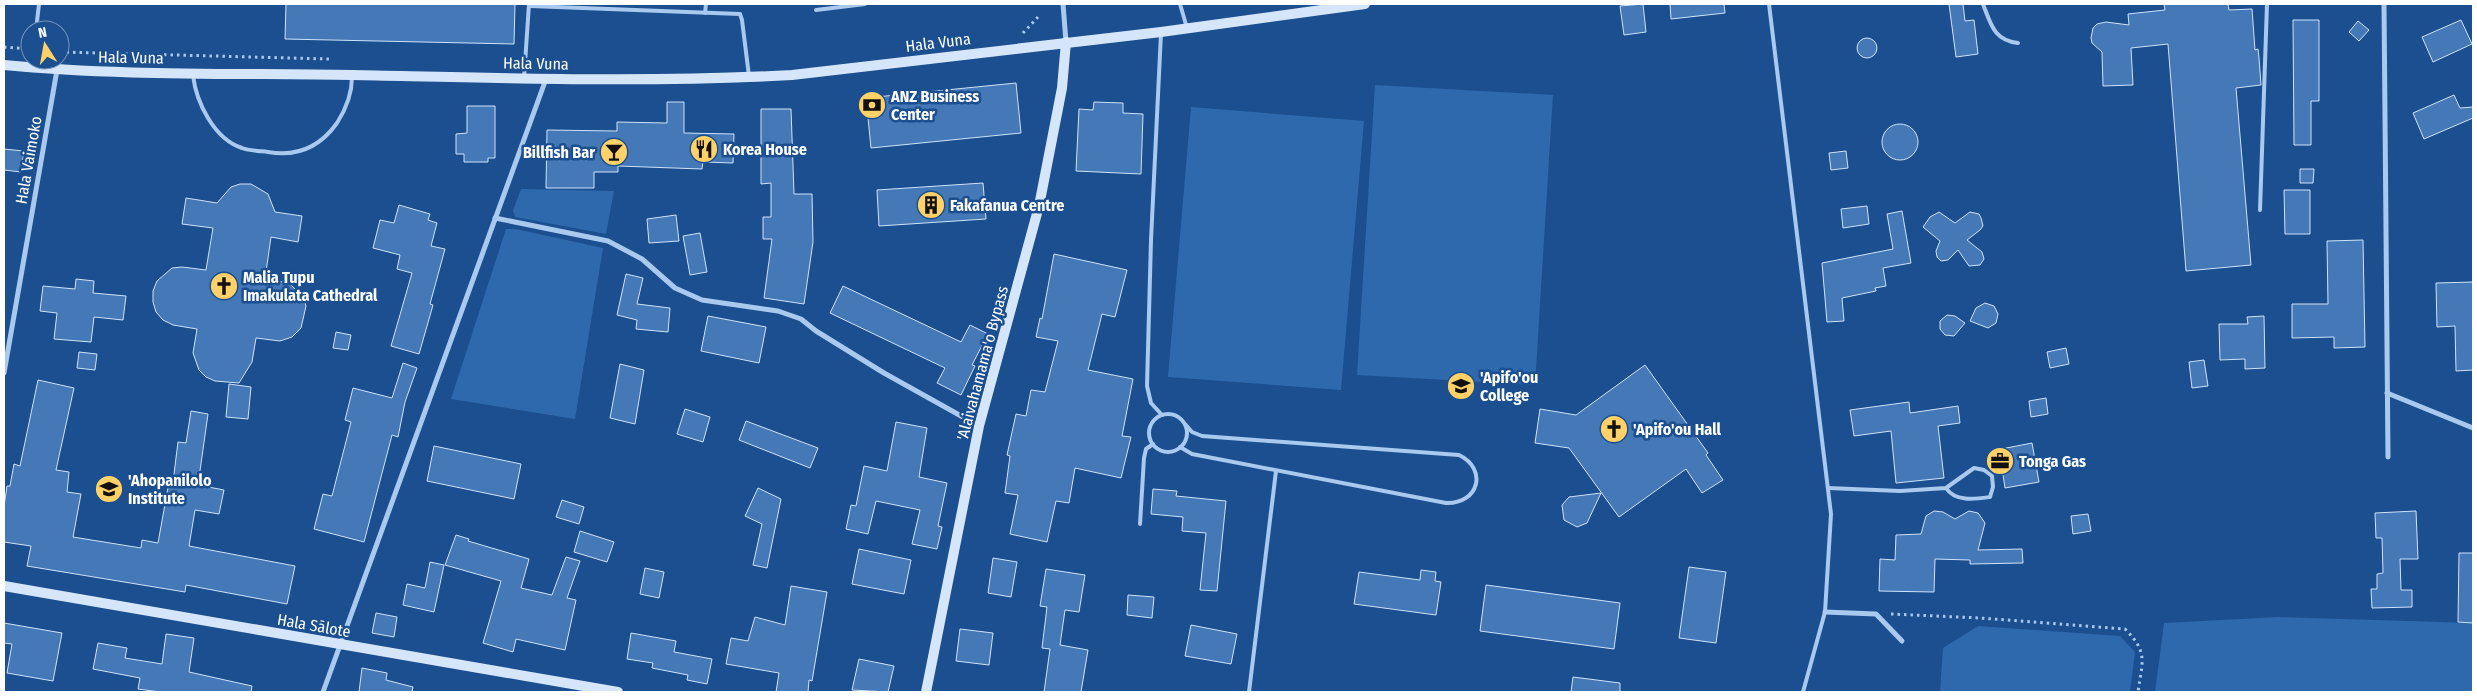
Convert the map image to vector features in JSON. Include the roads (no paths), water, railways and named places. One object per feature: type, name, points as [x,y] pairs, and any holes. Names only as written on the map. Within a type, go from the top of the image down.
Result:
[{"type":"main road","name":"Hala Vuna","points":[[57,70],[546,79],[792,75],[1161,32],[1365,4]]},
{"type":"main road","name":"'Alaivahamama'o Bypass","points":[[926,692],[979,426],[1040,206],[1062,88],[1066,42]]},
{"type":"main road","name":"Hala Vuna","points":[[4,65],[20,64]]},
{"type":"main road","name":"Hala Sālote","points":[[4,586],[618,692]]},
{"type":"street","points":[[1063,4],[1066,42]]},
{"type":"street","points":[[2384,4],[2388,457]]},
{"type":"street","name":"Hala Vaimoko","points":[[4,373],[57,70]]},
{"type":"street","points":[[323,692],[546,79]]},
{"type":"street","points":[[495,218],[608,241],[642,259],[675,288],[702,300],[778,311],[801,319],[816,332],[884,373],[979,426]]},
{"type":"street","points":[[2387,393],[2473,428]]},
{"type":"street","points":[[1825,612],[1876,614],[1902,641]]},
{"type":"lane","points":[[38,20],[40,4]]},
{"type":"lane","points":[[705,13],[706,4]]},
{"type":"lane","points":[[816,10],[865,4]]},
{"type":"lane","points":[[1180,4],[1187,28]]},
{"type":"lane","points":[[1769,4],[1831,514],[1825,612],[1803,692]]},
{"type":"lane","points":[[1983,4],[1994,32],[2006,42],[2018,43]]},
{"type":"lane","points":[[2260,210],[2267,4]]},
{"type":"lane","points":[[524,78],[529,5],[740,14],[749,77]]},
{"type":"lane","points":[[1161,32],[1151,240],[1147,386],[1151,404],[1162,415]]},
{"type":"lane","points":[[193,73],[195,90],[200,103],[220,133],[241,148],[285,155],[308,149],[325,138],[334,128],[348,102],[352,75]]},
{"type":"lane","points":[[1180,447],[1192,454],[1446,503],[1455,503],[1470,496],[1476,481],[1472,464],[1459,455],[1202,436],[1192,432],[1185,424],[1175,416],[1162,415],[1152,422],[1150,428],[1153,444],[1162,451],[1180,447],[1186,436],[1185,424]]},
{"type":"lane","points":[[1140,524],[1144,458],[1146,450],[1153,444]]},
{"type":"lane","points":[[1828,488],[1900,491],[1946,488],[1974,468],[1984,470],[1992,476],[1993,487],[1990,497],[1958,497],[1950,495],[1946,488]]},
{"type":"lane","points":[[1249,692],[1276,471]]},
{"type":"place","name":"ANZ Business Center","points":[[872,105]]},
{"type":"place","name":"Korea House","points":[[704,149]]},
{"type":"place","name":"Billfish Bar","points":[[614,152]]},
{"type":"place","name":"Fakafanua Centre","points":[[931,205]]},
{"type":"place","name":"Malia Tupu Imakulata Cathedral","points":[[224,286]]},
{"type":"place","name":"'Apifo'ou College","points":[[1461,386]]},
{"type":"place","name":"'Apifo'ou Hall","points":[[1614,429]]},
{"type":"place","name":"Tonga Gas","points":[[2000,461]]},
{"type":"place","name":"'Ahopanilolo Institute","points":[[109,489]]}]
